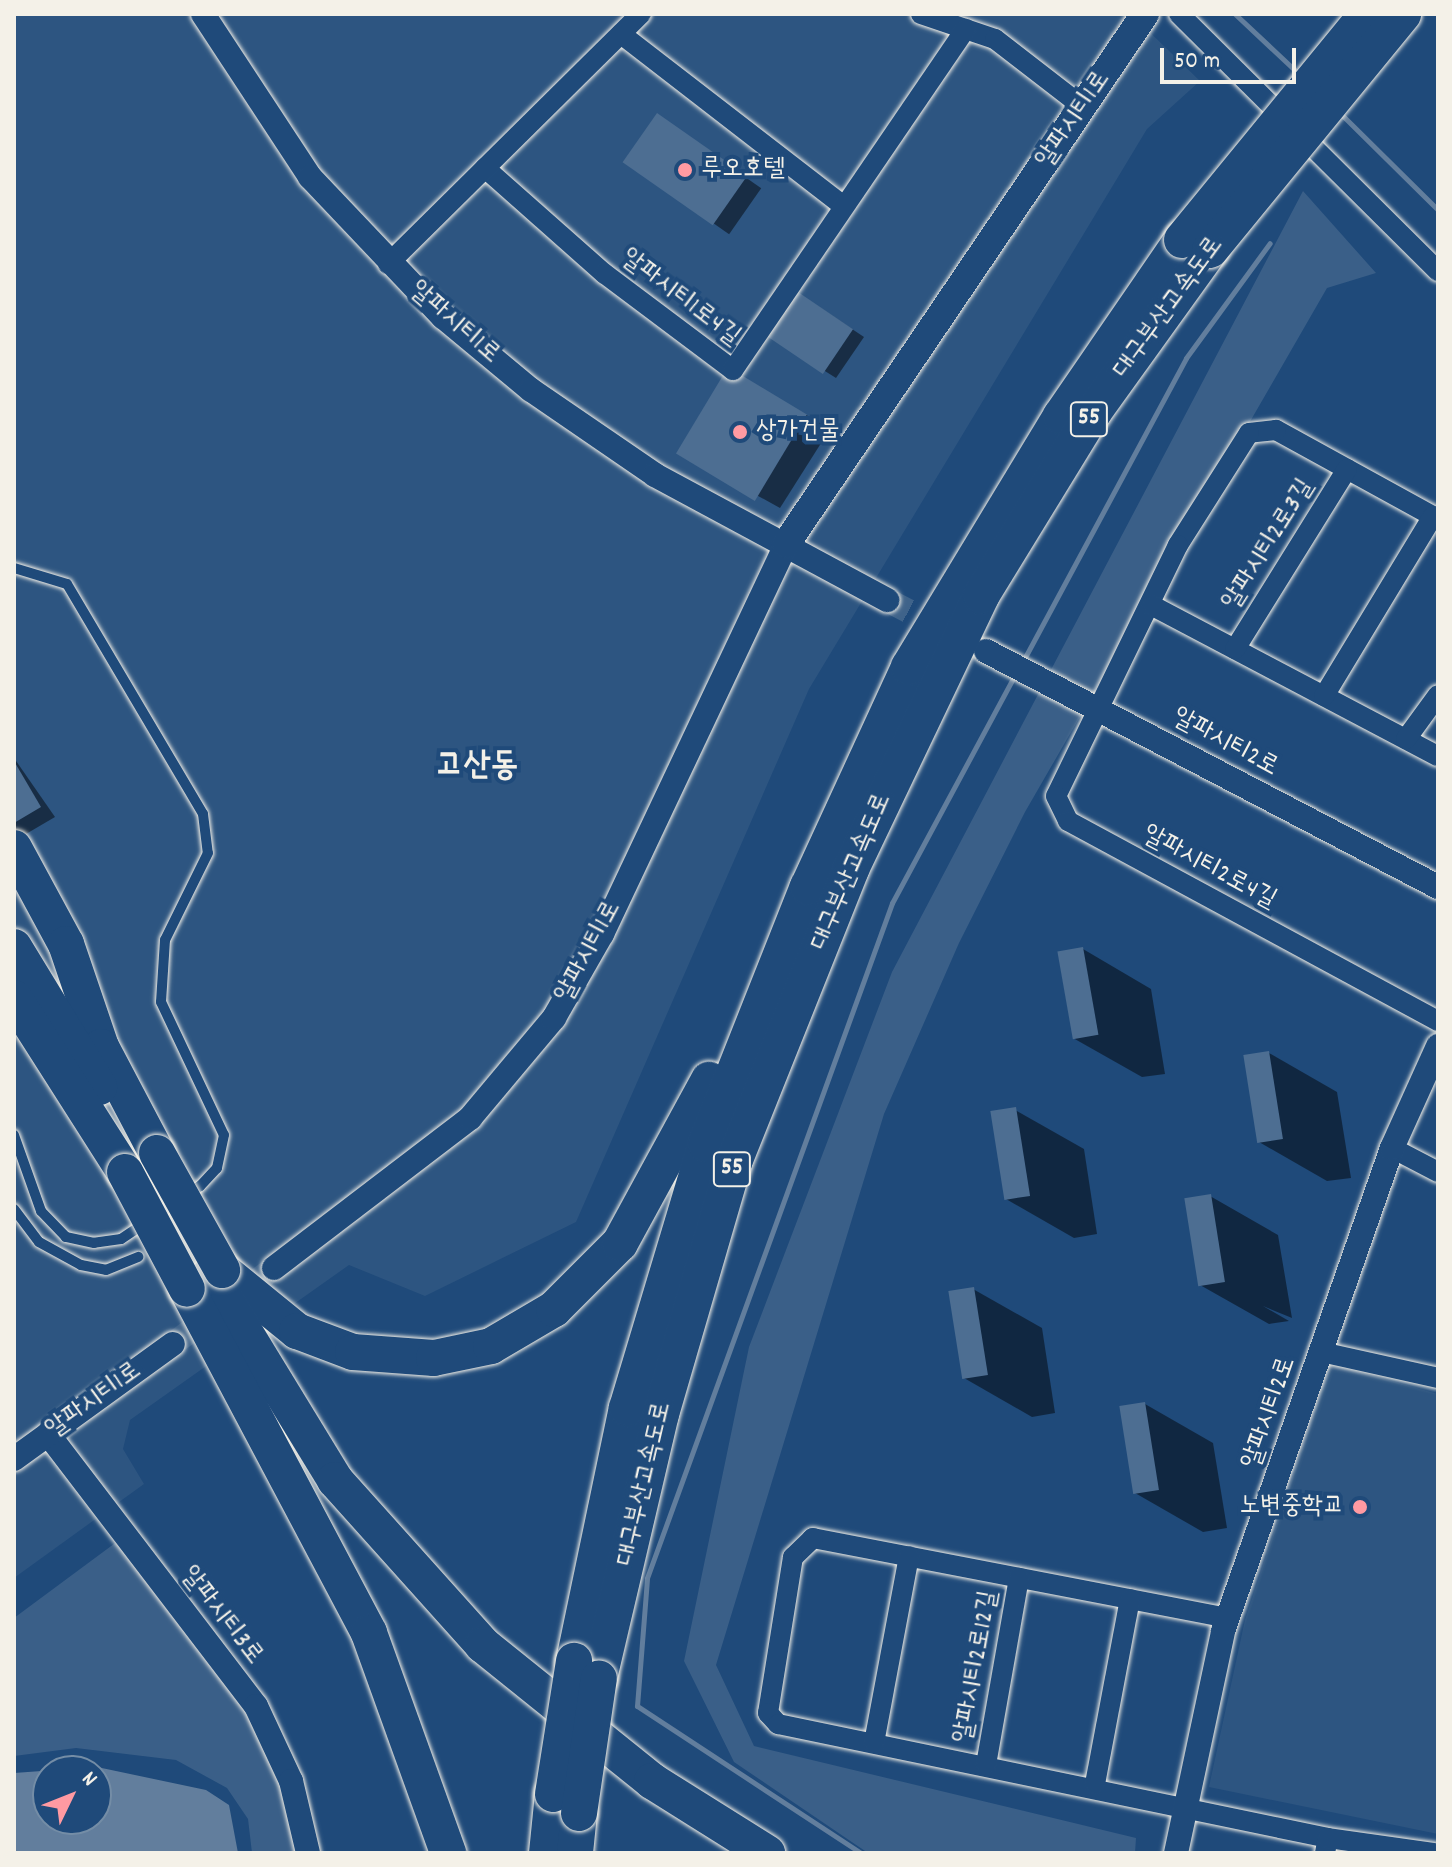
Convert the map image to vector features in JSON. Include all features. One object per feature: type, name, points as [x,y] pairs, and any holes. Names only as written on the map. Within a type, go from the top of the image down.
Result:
[{"type":"highway","name":"대구부산고속도로","points":[[547,1853],[566,1803],[627,1408],[706,1144],[808,887],[916,655],[1061,416],[1196,245],[1367,14]]},
{"type":"highway","name":"대구부산고속도로","points":[[587,1669],[734,1162],[851,869],[981,596],[1196,245],[1403,14]]},
{"type":"highway","points":[[14,848],[66,944],[141,1162]]},
{"type":"highway","points":[[204,1279],[297,1331],[353,1352],[434,1358],[516,1336],[578,1288],[632,1226],[808,887]]},
{"type":"highway","points":[[14,947],[141,1162],[323,1493],[388,1573],[516,1700],[587,1756],[738,1853]]},
{"type":"highway","points":[[14,998],[141,1162]]},
{"type":"highway","points":[[204,1279],[369,1633],[448,1853]]},
{"type":"highway","points":[[204,1279],[335,1480],[483,1645],[652,1781],[767,1853]]},
{"type":"highway","name":"대구부산고속도로","points":[[566,1803],[575,1853]]},
{"type":"main road","name":"알파시티1로","points":[[786,544],[1145,14]]},
{"type":"street","name":"알파시티1로","points":[[203,14],[310,177],[388,264],[531,390],[655,475],[786,544],[602,934],[554,1018],[470,1118],[274,1268]]},
{"type":"street","points":[[388,264],[641,14]]},
{"type":"street","points":[[921,14],[995,39],[1083,107]]},
{"type":"street","points":[[1179,14],[1438,271]]},
{"type":"street","name":"알파시티1로4길","points":[[485,168],[605,274],[733,370],[842,205],[966,29]]},
{"type":"street","points":[[621,34],[842,205]]},
{"type":"street","name":"알파시티2로3길","points":[[1097,707],[1153,606],[1178,545],[1249,433],[1276,430],[1436,518],[1324,696]]},
{"type":"street","name":"알파시티2로3길","points":[[1235,649],[1347,469]]},
{"type":"street","points":[[786,544],[887,600]]},
{"type":"street","name":"알파시티2로3길","points":[[1153,606],[1438,756]]},
{"type":"street","name":"알파시티2로","points":[[986,651],[1438,887]]},
{"type":"street","points":[[1406,739],[1438,695]]},
{"type":"street","name":"알파시티2로4길","points":[[1097,707],[1056,796],[1060,816],[1438,1021]]},
{"type":"street","name":"알파시티2로","points":[[1176,1853],[1183,1808],[1228,1618],[1392,1148],[1438,1046]]},
{"type":"street","points":[[1392,1148],[1438,1172]]},
{"type":"street","name":"알파시티1로","points":[[14,1459],[173,1344]]},
{"type":"street","points":[[1321,1352],[1438,1378]]},
{"type":"street","name":"알파시티3로","points":[[48,1434],[256,1706],[291,1781],[308,1853]]},
{"type":"street","name":"알파시티2로12길","points":[[1183,1808],[1095,1784],[778,1724],[768,1713],[793,1557],[813,1538],[1228,1618]]},
{"type":"street","points":[[874,1743],[909,1556]]},
{"type":"street","name":"알파시티2로12길","points":[[986,1765],[1019,1578]]},
{"type":"street","points":[[1095,1784],[1130,1599]]},
{"type":"street","points":[[1183,1808],[1326,1846],[1433,1853]]},
{"type":"lane","points":[[14,568],[67,584],[203,814],[208,853],[165,940],[161,1002],[224,1135],[217,1168],[200,1186],[121,1239],[94,1243],[66,1237],[41,1211],[14,1135]]},
{"type":"lane","points":[[14,1209],[39,1242],[81,1265],[106,1270],[138,1257]]},
{"type":"shaded area","points":[[14,14],[1131,14],[1200,81],[1147,129],[809,689],[576,1222],[425,1296],[349,1265],[130,1420],[123,1449],[144,1484],[14,1578]]},
{"type":"shaded area","points":[[1303,191],[1376,273],[1327,288],[1025,812],[959,943],[884,1114],[716,1665],[754,1746],[1136,1838],[1135,1853],[868,1853],[734,1762],[684,1661],[749,1347],[892,972]]},
{"type":"shaded area","name":"노변중학교","points":[[1330,1364],[1438,1394],[1438,1834],[1209,1787],[1245,1620]]},
{"type":"shaded area","points":[[126,1535],[256,1706],[306,1853],[252,1853],[248,1819],[227,1788],[176,1760],[76,1748],[14,1756],[14,1618]]},
{"type":"shaded area","points":[[112,1770],[206,1790],[229,1805],[238,1853],[14,1853],[14,1773],[32,1772],[32,1835],[112,1835]]},
{"type":"building","name":"루오호텔","points":[[657,113],[747,176],[713,225],[623,162]]},
{"type":"building","points":[[795,290],[853,329],[823,374],[765,335]]},
{"type":"building","name":"상가건물","points":[[728,367],[807,414],[755,501],[676,454]]},
{"type":"building","points":[[14,761],[41,807],[14,823]]},
{"type":"building","points":[[1083,947],[1098,1035],[1073,1039],[1057,952]]},
{"type":"building","points":[[1269,1051],[1283,1139],[1257,1143],[1243,1055]]},
{"type":"building","points":[[1016,1107],[1030,1196],[1004,1200],[990,1111]]},
{"type":"building","points":[[1211,1194],[1225,1282],[1198,1286],[1184,1198]]},
{"type":"building","points":[[974,1287],[988,1375],[962,1379],[948,1291]]},
{"type":"building","points":[[1145,1402],[1159,1490],[1133,1494],[1119,1406]]},
{"type":"waterway","points":[[1235,14],[1301,76]]},
{"type":"waterway","points":[[1340,113],[1438,210]]},
{"type":"waterway","points":[[1023,661],[1186,358],[1270,243]]},
{"type":"waterway","points":[[861,1853],[637,1706],[647,1578],[892,903],[1016,673]]},
{"type":"tunnel","points":[[887,600],[945,630]]},
{"type":"tunnel","points":[[173,1344],[274,1268]]},
{"type":"place","name":"루오호텔","points":[[685,170]]},
{"type":"place","name":"상가건물","points":[[740,432]]},
{"type":"place","name":"노변중학교","points":[[1360,1507]]},
{"type":"district","name":"고산동","points":[[477,768]]}]
